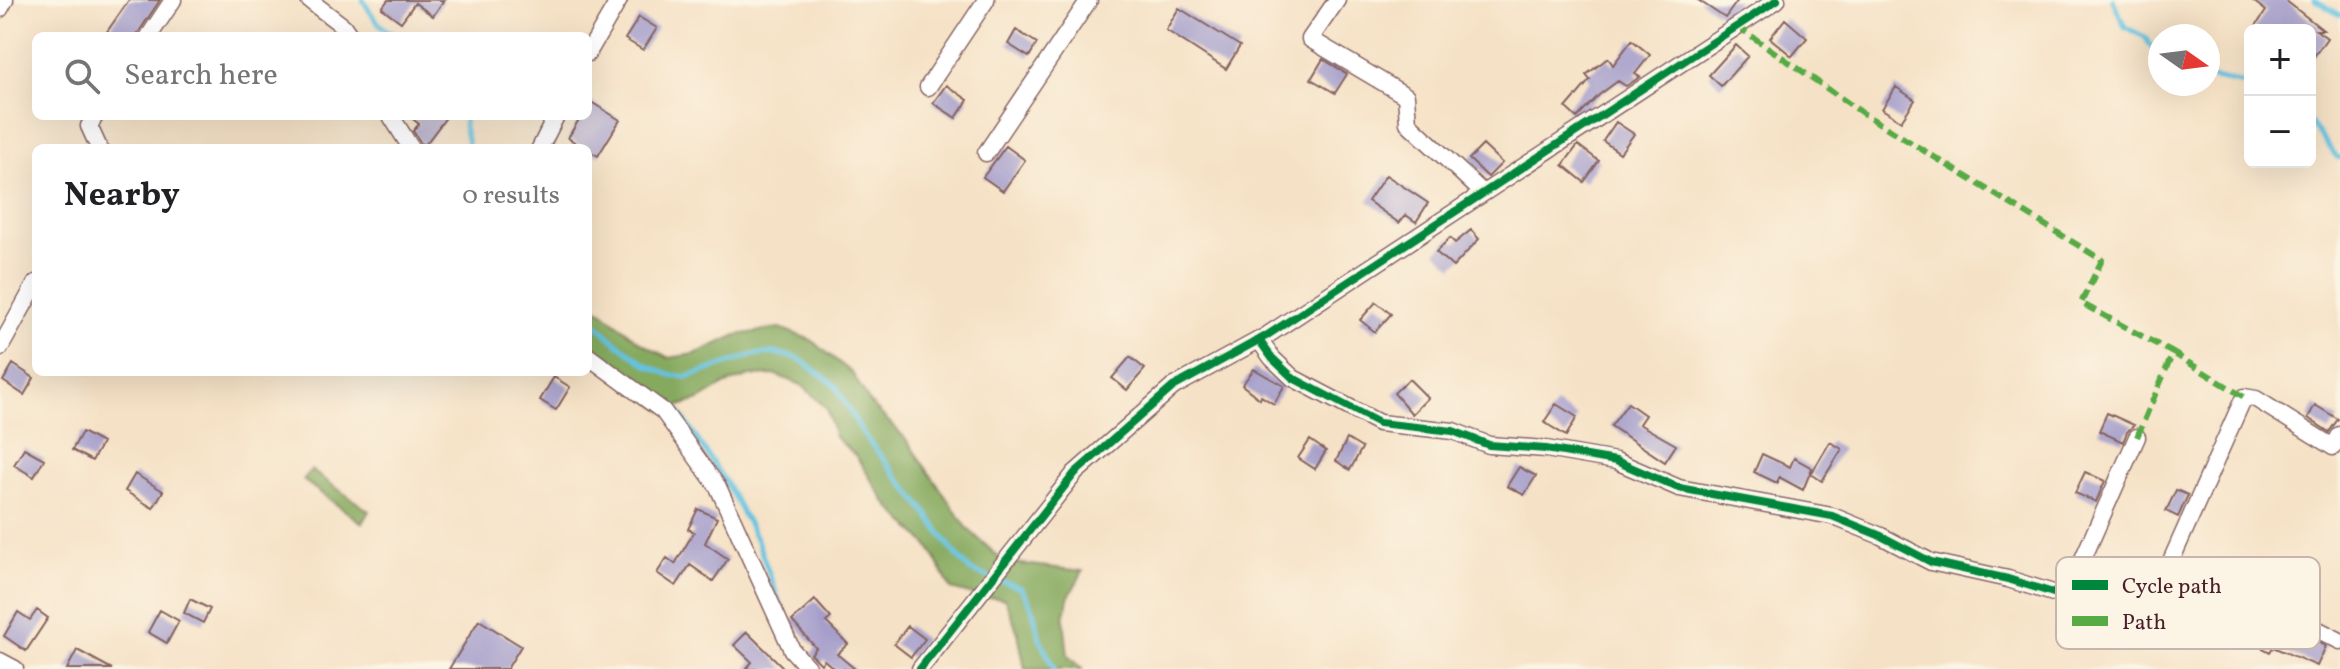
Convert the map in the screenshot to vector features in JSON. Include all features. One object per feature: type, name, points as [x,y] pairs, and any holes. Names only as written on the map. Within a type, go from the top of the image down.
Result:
[{"type":"street","points":[[0,9],[5,0]]},
{"type":"street","points":[[152,32],[173,0]]},
{"type":"street","points":[[309,0],[347,32]]},
{"type":"street","points":[[592,46],[619,0]]},
{"type":"street","points":[[928,87],[986,0]]},
{"type":"street","points":[[986,153],[1089,0]]},
{"type":"street","points":[[920,669],[1075,473],[1173,387],[1259,340],[1777,0]]},
{"type":"street","points":[[1328,3],[1310,39],[1406,96],[1408,123],[1483,193]]},
{"type":"street","points":[[93,120],[89,126],[97,144]]},
{"type":"street","points":[[394,120],[408,144]]},
{"type":"street","points":[[542,144],[554,120]]},
{"type":"street","points":[[0,348],[32,290]]},
{"type":"street","points":[[1259,340],[1293,378],[1379,423],[1453,431],[1489,445],[1546,449],[1616,461],[1679,488],[1832,516],[1881,536],[1931,562],[2008,579],[2056,594]]},
{"type":"street","points":[[592,359],[663,411],[718,487],[792,650],[809,669]]},
{"type":"street","points":[[2173,557],[2244,397],[2256,399],[2333,447],[2340,435]]},
{"type":"street","points":[[2084,557],[2137,437]]},
{"type":"street","points":[[2320,631],[2340,641]]},
{"type":"street","points":[[0,661],[15,669]]},
{"type":"green space","points":[[592,305],[641,343],[669,358],[695,354],[737,335],[780,328],[811,340],[852,373],[870,403],[905,438],[968,529],[1004,562],[1083,571],[1068,598],[1064,619],[1068,656],[1082,669],[1025,669],[1018,633],[1005,599],[951,589],[930,548],[887,504],[856,456],[835,437],[827,409],[802,385],[776,375],[750,376],[726,384],[699,400],[663,411],[592,359]]},
{"type":"green space","points":[[311,470],[369,511],[362,523],[303,480]]},
{"type":"building","points":[[129,0],[160,0],[139,32],[107,32]]},
{"type":"building","points":[[388,0],[444,0],[433,16],[415,3],[401,22],[382,8]]},
{"type":"building","points":[[1698,0],[1738,0],[1725,18]]},
{"type":"building","points":[[2252,0],[2285,0],[2315,24],[2257,24],[2266,11]]},
{"type":"building","points":[[1179,8],[1240,46],[1226,69],[1166,30]]},
{"type":"building","points":[[639,17],[657,28],[643,50],[625,39]]},
{"type":"building","points":[[1785,19],[1807,38],[1792,56],[1770,38]]},
{"type":"building","points":[[1016,30],[1037,43],[1029,57],[1008,44]]},
{"type":"building","points":[[2316,30],[2327,38],[2316,54]]},
{"type":"building","points":[[1632,40],[1650,55],[1635,74],[1640,77],[1626,86],[1618,81],[1577,118],[1566,108],[1590,80],[1586,75],[1608,58],[1613,65]]},
{"type":"building","points":[[1736,45],[1748,56],[1721,86],[1709,75]]},
{"type":"building","points":[[1323,59],[1347,74],[1335,93],[1311,79]]},
{"type":"building","points":[[946,85],[968,100],[956,118],[933,103]]},
{"type":"building","points":[[1896,87],[1915,100],[1901,121],[1882,109]]},
{"type":"building","points":[[592,102],[620,120],[598,156],[592,152],[592,144],[578,144],[568,138],[579,120],[592,120]]},
{"type":"building","points":[[414,120],[444,120],[426,144],[421,143],[413,131],[419,124]]},
{"type":"building","points":[[1616,122],[1634,134],[1620,153],[1603,141]]},
{"type":"building","points":[[1483,145],[1502,163],[1488,177],[1469,159]]},
{"type":"building","points":[[1578,145],[1599,161],[1584,182],[1563,165]]},
{"type":"building","points":[[1006,146],[1025,160],[1003,191],[983,177]]},
{"type":"building","points":[[1386,175],[1428,203],[1416,222],[1406,215],[1399,223],[1368,201]]},
{"type":"building","points":[[1471,230],[1479,239],[1453,267],[1436,252],[1450,238],[1455,243]]},
{"type":"building","points":[[1376,302],[1391,314],[1375,332],[1360,320]]},
{"type":"building","points":[[1130,357],[1145,369],[1127,390],[1112,378]]},
{"type":"building","points":[[13,364],[34,378],[24,395],[3,381]]},
{"type":"building","points":[[1254,369],[1284,386],[1274,404],[1261,396],[1260,399],[1242,385]]},
{"type":"building","points":[[554,377],[570,387],[556,410],[540,400]]},
{"type":"building","points":[[1409,379],[1428,398],[1412,414],[1394,393]]},
{"type":"building","points":[[1628,403],[1645,415],[1639,424],[1676,445],[1665,462],[1611,426]]},
{"type":"building","points":[[1556,404],[1577,417],[1566,436],[1544,422]]},
{"type":"building","points":[[2315,405],[2338,419],[2329,432],[2308,418]]},
{"type":"building","points":[[2107,413],[2134,425],[2123,442],[2099,431]]},
{"type":"building","points":[[82,432],[102,443],[92,461],[72,450]]},
{"type":"building","points":[[1347,439],[1362,448],[1350,470],[1336,461]]},
{"type":"building","points":[[1310,440],[1326,451],[1315,469],[1298,458]]},
{"type":"building","points":[[1830,442],[1842,449],[1822,481],[1811,474]]},
{"type":"building","points":[[24,448],[44,459],[34,477],[14,465]]},
{"type":"building","points":[[1762,454],[1790,467],[1794,458],[1812,468],[1803,490],[1779,477],[1777,483],[1754,472]]},
{"type":"building","points":[[1519,467],[1536,476],[1524,495],[1507,486]]},
{"type":"building","points":[[2085,472],[2105,481],[2096,502],[2075,493]]},
{"type":"building","points":[[135,474],[163,491],[153,508],[125,491]]},
{"type":"building","points":[[2176,490],[2188,495],[2178,517],[2166,511]]},
{"type":"building","points":[[698,509],[717,518],[705,543],[728,559],[713,581],[690,565],[676,586],[657,573],[667,558],[675,564],[694,532],[688,529]]},
{"type":"building","points":[[190,599],[210,609],[203,623],[184,613]]},
{"type":"building","points":[[815,600],[831,618],[826,622],[848,644],[837,654],[855,669],[835,669],[824,660],[821,664],[811,654],[816,648],[792,621]]},
{"type":"building","points":[[37,610],[48,618],[26,651],[4,636],[18,612],[30,620]]},
{"type":"building","points":[[160,610],[179,621],[167,643],[148,632]]},
{"type":"building","points":[[479,620],[521,646],[507,669],[449,669]]},
{"type":"building","points":[[908,626],[925,639],[911,657],[894,644]]},
{"type":"building","points":[[747,632],[785,669],[746,669],[752,662],[734,645]]},
{"type":"building","points":[[2320,643],[2326,646],[2317,666],[2278,649],[2320,649]]},
{"type":"building","points":[[77,650],[112,669],[67,669]]},
{"type":"waterway","points":[[363,0],[378,22],[391,32]]},
{"type":"waterway","points":[[2113,0],[2125,27],[2145,37],[2148,42]]},
{"type":"waterway","points":[[2315,0],[2340,15]]},
{"type":"waterway","points":[[2220,79],[2244,84]]},
{"type":"waterway","points":[[465,120],[468,144]]},
{"type":"waterway","points":[[2316,130],[2340,158]]},
{"type":"waterway","points":[[592,321],[648,366],[671,375],[687,377],[753,355],[775,353],[798,358],[835,385],[863,434],[971,571],[1021,588],[1032,607],[1040,639],[1054,669]]},
{"type":"waterway","points":[[632,379],[676,407],[726,483],[757,540],[782,609]]},
{"type":"waterway","points":[[792,633],[806,655]]},
{"type":"marked path","points":[[1737,26],[1861,112],[2102,260],[2081,303],[2173,353]]},
{"type":"marked path","points":[[2137,437],[2173,353],[2244,397]]},
{"type":"cycle path","points":[[920,669],[1075,473],[1173,387],[1266,336],[1777,0]]},
{"type":"cycle path","points":[[1259,340],[1293,378],[1379,423],[1453,431],[1489,445],[1546,449],[1616,461],[1679,488],[1832,516],[1881,536],[1931,562],[2008,579],[2056,594]]}]
